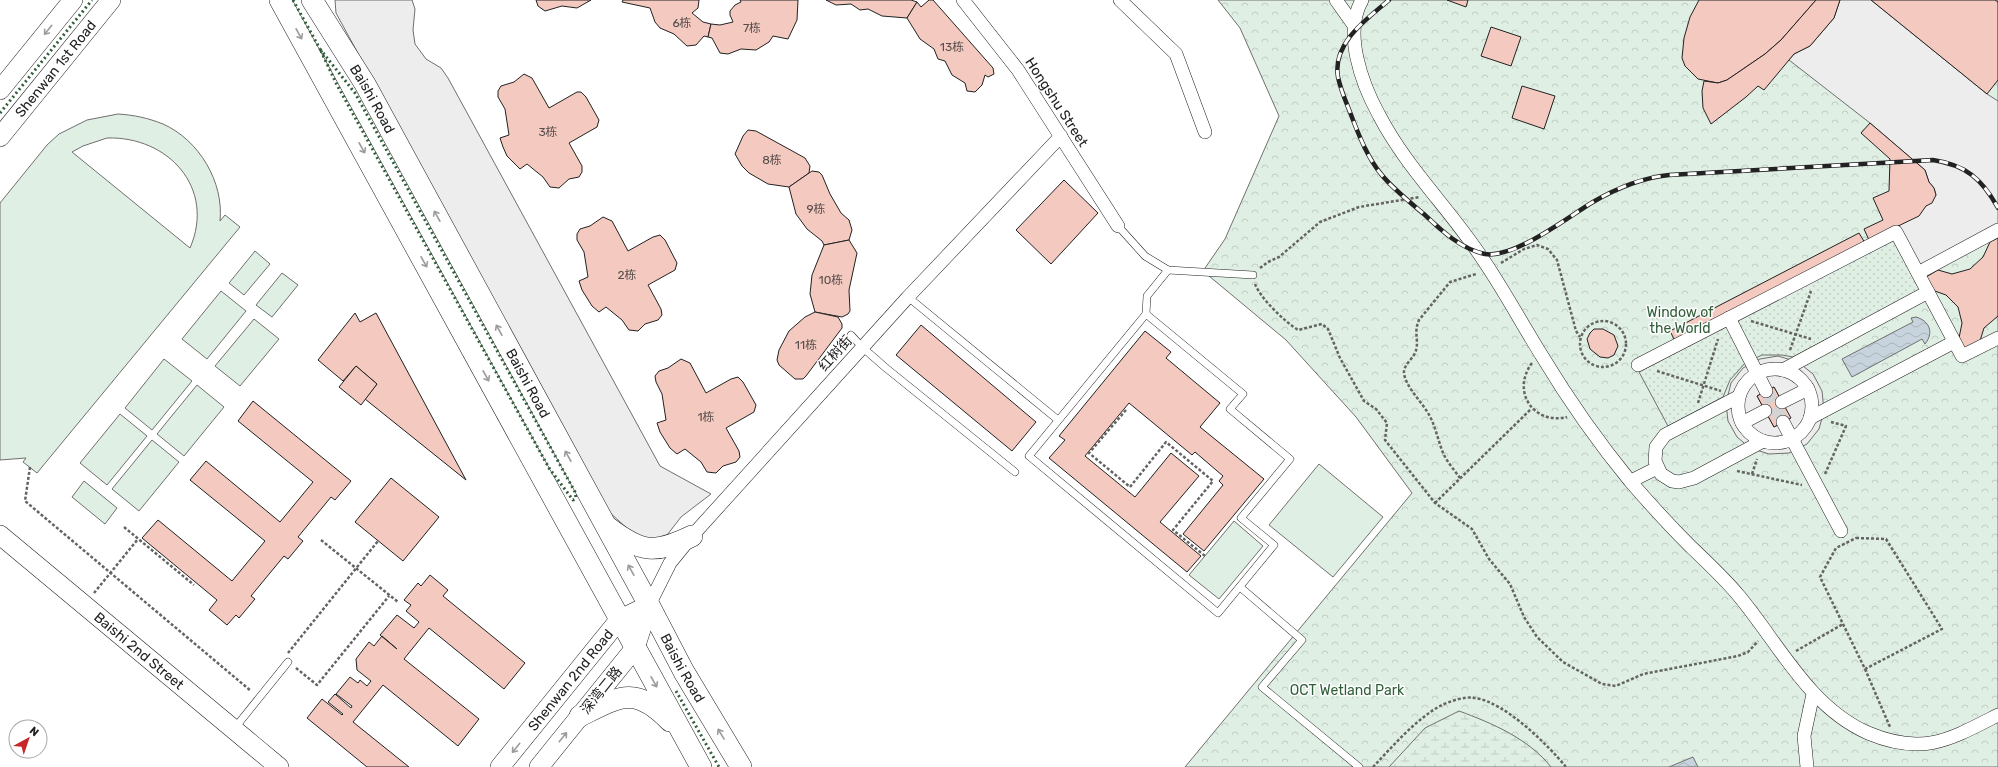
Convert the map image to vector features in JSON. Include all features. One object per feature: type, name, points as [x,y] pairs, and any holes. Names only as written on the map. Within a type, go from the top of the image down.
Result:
[{"type":"main road","points":[[280,0],[701,767]]},
{"type":"main road","name":"Baishi Road","points":[[312,0],[365,84],[684,672],[741,767]]},
{"type":"main road","points":[[606,526],[627,540],[647,549],[672,546],[692,536]]},
{"type":"main road","points":[[580,716],[609,701],[624,696],[632,696],[649,703],[663,713],[682,733]]},
{"type":"street","points":[[0,90],[72,0]]},
{"type":"street","name":"Shenwan 1st Road","points":[[0,137],[111,0]]},
{"type":"street","name":"Hongshu Street","points":[[963,0],[1018,70],[1118,226]]},
{"type":"street","points":[[1120,0],[1176,54],[1205,132]]},
{"type":"street","points":[[1336,0],[1353,24]]},
{"type":"street","points":[[1362,0],[1356,10],[1353,24],[1355,47],[1363,78],[1379,115],[1412,168],[1457,222],[1490,269],[1540,354],[1578,412],[1631,481],[1690,546],[1722,576],[1766,631],[1813,694],[1830,710],[1869,733],[1888,740],[1920,745],[1953,738],[1998,716]]},
{"type":"street","name":"红树街","points":[[649,605],[670,563],[692,536],[908,297],[1061,136]]},
{"type":"street","points":[[1918,272],[1998,230]]},
{"type":"street","points":[[1638,365],[1896,232],[1962,356],[1998,338]]},
{"type":"street","points":[[1783,370],[1928,292]]},
{"type":"street","points":[[1728,319],[1766,391]]},
{"type":"street","points":[[1810,418],[1954,342]]},
{"type":"street","points":[[1770,369],[1783,370],[1801,380],[1808,389],[1812,408],[1810,418],[1806,427],[1792,439],[1782,442],[1763,441],[1751,434],[1742,424],[1738,415],[1738,397],[1748,379],[1757,373],[1770,369]]},
{"type":"street","points":[[1782,402],[1808,389]]},
{"type":"street","points":[[1738,397],[1665,435],[1659,441],[1654,453],[1657,468],[1666,478],[1679,482],[1694,478],[1763,441]]},
{"type":"street","points":[[1742,424],[1765,411]]},
{"type":"street","points":[[1783,422],[1841,531]]},
{"type":"street","points":[[1631,481],[1657,468]]},
{"type":"street","name":"Baishi 2nd Street","points":[[0,535],[279,767]]},
{"type":"street","name":"Shenwan 2nd Road","points":[[500,767],[620,620],[649,605]]},
{"type":"street","name":"深湾二路","points":[[539,767],[635,648],[649,605]]},
{"type":"street","points":[[1807,767],[1804,736],[1813,694]]},
{"type":"lane","points":[[1118,226],[1145,256],[1168,270],[1253,275]]},
{"type":"lane","points":[[1146,314],[1242,394],[1230,409],[1290,459],[1241,518],[1274,545],[1218,613],[1029,456],[1146,314],[1147,296],[1168,270]]},
{"type":"lane","points":[[908,297],[1058,420]]},
{"type":"lane","points":[[851,335],[862,347],[1015,472]]},
{"type":"lane","points":[[1240,587],[1302,640],[1262,688],[1359,767]]},
{"type":"lane","points":[[234,729],[288,662]]},
{"type":"path","points":[[1433,195],[1359,207],[1320,222],[1279,257],[1268,262],[1253,275],[1257,288],[1288,324],[1298,330],[1322,324],[1328,329],[1340,358],[1364,401],[1376,409],[1387,424],[1385,440],[1435,503],[1472,529],[1489,559],[1510,584],[1524,617],[1537,637],[1550,652],[1563,662],[1602,684],[1616,686],[1643,674],[1738,656],[1748,652],[1766,631]]},
{"type":"path","points":[[1460,478],[1444,455],[1439,436],[1428,414],[1408,385],[1404,372],[1407,362],[1415,353],[1417,344],[1416,327],[1450,282],[1490,269],[1524,249],[1537,245],[1548,249],[1557,260],[1576,331],[1580,337]]},
{"type":"path","points":[[1783,370],[1817,273]]},
{"type":"path","points":[[1692,421],[1703,385],[1728,319],[1796,334],[1830,344]]},
{"type":"path","points":[[1604,321],[1618,326],[1625,339],[1626,347],[1620,360],[1607,367],[1591,364],[1581,353],[1579,345],[1580,337],[1584,330],[1597,322],[1604,321]]},
{"type":"path","points":[[1540,354],[1528,368],[1525,377],[1525,394],[1532,409],[1554,419],[1569,417],[1578,412]]},
{"type":"path","points":[[1620,360],[1738,397]]},
{"type":"path","points":[[1435,503],[1532,409]]},
{"type":"path","points":[[1126,410],[1089,454],[1130,486],[1166,442],[1213,481],[1173,530],[1205,556]]},
{"type":"path","points":[[1717,466],[1818,489],[1846,426]]},
{"type":"path","points":[[30,467],[25,501],[259,698]]},
{"type":"path","points":[[1116,482],[1119,478]]},
{"type":"path","points":[[124,527],[194,585]]},
{"type":"path","points":[[1865,669],[1942,629],[1886,539],[1856,538],[1836,548],[1820,578],[1865,669],[1889,722],[1891,731],[1888,740]]},
{"type":"path","points":[[84,605],[138,539]]},
{"type":"path","points":[[321,540],[398,602]]},
{"type":"path","points":[[378,541],[284,658],[317,685],[390,596]]},
{"type":"path","points":[[1785,657],[1843,624]]},
{"type":"path","points":[[1373,767],[1419,722],[1440,706],[1459,699],[1475,698],[1492,704],[1509,714],[1531,731],[1566,767]]},
{"type":"green space","name":"Window of the World","points":[[1218,0],[1998,0],[1998,767],[1185,767],[1412,493],[1356,417],[1286,340],[1203,271],[1225,239],[1279,116],[1240,28]]},
{"type":"green space","points":[[118,114],[130,115],[146,118],[163,124],[176,131],[188,140],[198,151],[213,177],[218,192],[220,221],[225,215],[240,227],[37,473],[23,462],[26,458],[0,460],[0,203],[47,145],[59,134],[87,120]],"holes":[[[107,138],[129,140],[149,146],[167,156],[181,170],[191,186],[197,205],[196,226],[190,248],[72,152],[83,146]]]},
{"type":"green space","points":[[1893,238],[1921,289],[1793,357],[1782,355],[1762,355],[1745,363],[1730,380],[1723,397],[1668,426],[1639,372]]},
{"type":"green space","points":[[255,251],[270,264],[244,295],[229,283]]},
{"type":"green space","points":[[282,273],[298,285],[272,317],[256,305]]},
{"type":"green space","points":[[221,291],[246,311],[207,359],[182,339]]},
{"type":"green space","points":[[254,319],[279,339],[240,386],[215,366]]},
{"type":"green space","points":[[164,359],[192,381],[152,430],[125,408]]},
{"type":"green space","points":[[197,385],[224,407],[184,456],[157,434]]},
{"type":"green space","points":[[120,414],[147,436],[107,485],[80,463]]},
{"type":"green space","points":[[152,440],[179,462],[139,511],[112,489]]},
{"type":"green space","points":[[1319,464],[1383,517],[1333,577],[1269,525]]},
{"type":"green space","points":[[84,481],[117,508],[105,524],[72,497]]},
{"type":"green space","points":[[1234,521],[1263,546],[1219,599],[1189,575]]},
{"type":"green space","points":[[1459,711],[1497,727],[1521,740],[1542,757],[1551,767],[1389,767],[1425,728]]},
{"type":"shaded area","points":[[335,0],[412,0],[415,9],[413,30],[415,44],[426,59],[441,68],[448,78],[660,466],[711,494],[681,517],[664,539],[649,540],[631,532],[607,510],[336,13]]},
{"type":"shaded area","points":[[1840,0],[1871,0],[1987,94],[1998,101],[1998,230],[1918,273],[1894,228],[1926,206],[1936,195],[1925,170],[1870,123],[1789,60],[1794,54],[1810,46],[1834,18]]},
{"type":"shaded area","points":[[1778,356],[1798,362],[1813,374],[1822,391],[1824,411],[1819,429],[1807,444],[1789,453],[1769,454],[1750,448],[1737,437],[1728,421],[1726,403],[1731,383],[1743,368],[1760,359]],"holes":[[[1774,387],[1790,418],[1774,427],[1757,396]]]},
{"type":"water","points":[[1916,317],[1925,321],[1929,328],[1930,332],[1928,340],[1925,344],[1922,339],[1852,377],[1842,359],[1913,322],[1911,318]]},
{"type":"water","points":[[1693,757],[1698,767],[1669,767]]},
{"type":"building","points":[[536,0],[591,0],[577,8],[562,6],[545,11],[538,6]]},
{"type":"building","points":[[623,0],[699,0],[698,8],[692,13],[703,22],[711,24],[708,37],[704,36],[696,45],[687,46],[674,34],[660,28],[655,22],[650,8],[622,2]]},
{"type":"building","points":[[740,0],[798,0],[797,20],[788,39],[773,36],[769,42],[756,50],[741,49],[728,54],[720,53],[712,38],[708,37],[711,24],[720,25],[733,22],[730,11],[735,5],[741,2]]},
{"type":"building","points":[[826,0],[911,0],[917,2],[907,18],[882,16],[868,9],[860,10],[851,4],[836,5]]},
{"type":"building","points":[[929,0],[933,0],[993,68],[994,74],[988,77],[985,75],[982,85],[975,92],[967,91],[965,83],[952,75],[945,61],[938,59],[934,49],[920,39],[907,18],[917,2],[921,7]]},
{"type":"building","points":[[1447,0],[1468,0],[1466,7]]},
{"type":"building","points":[[1699,0],[1816,0],[1781,40],[1765,54],[1727,80],[1718,83],[1698,79],[1685,66],[1682,58],[1684,38],[1690,17]]},
{"type":"building","points":[[1816,0],[1840,0],[1834,18],[1810,46],[1794,54],[1764,90],[1758,86],[1711,124],[1703,108],[1702,91],[1704,81],[1718,83],[1727,80],[1765,54],[1781,40]]},
{"type":"building","points":[[1871,0],[1995,0],[1998,2],[1998,80],[1987,94]]},
{"type":"building","points":[[1491,27],[1521,37],[1511,66],[1481,56]]},
{"type":"building","points":[[524,74],[532,78],[549,108],[577,92],[581,92],[586,97],[599,120],[597,127],[569,143],[582,166],[582,172],[579,177],[569,179],[559,188],[550,187],[543,177],[527,164],[520,169],[507,156],[500,138],[509,135],[505,109],[498,97],[498,91],[501,86],[514,82]]},
{"type":"building","points":[[1522,86],[1555,96],[1544,129],[1512,118]]},
{"type":"building","points":[[1870,123],[1925,170],[1936,195],[1932,203],[1926,206],[1919,216],[1869,240],[1864,229],[1883,220],[1873,198],[1889,191],[1890,159],[1861,133]]},
{"type":"building","points":[[748,130],[756,131],[805,158],[810,166],[809,173],[789,187],[768,184],[749,173],[742,166],[735,154],[743,136]]},
{"type":"building","points":[[812,171],[819,172],[822,175],[830,194],[841,213],[849,220],[852,230],[849,240],[824,245],[822,241],[807,229],[796,214],[789,187]]},
{"type":"building","points":[[1064,180],[1098,213],[1051,264],[1016,230]]},
{"type":"building","points":[[603,217],[612,221],[628,251],[653,237],[660,235],[665,240],[677,263],[675,270],[648,285],[661,309],[662,315],[658,320],[645,324],[638,331],[629,330],[622,320],[606,307],[599,312],[592,306],[582,290],[579,281],[588,277],[584,252],[577,240],[577,234],[580,229],[590,226]]},
{"type":"building","points":[[1859,233],[1865,243],[1675,341],[1670,331]]},
{"type":"building","points":[[1998,238],[1998,316],[1984,328],[1979,344],[1966,352],[1959,338],[1962,323],[1958,307],[1946,295],[1932,290],[1926,277],[1938,270],[1952,274],[1970,269],[1983,257],[1990,242]]},
{"type":"building","points":[[849,240],[857,253],[849,290],[850,311],[842,317],[815,312],[810,294],[812,275],[824,245]]},
{"type":"building","points":[[815,312],[838,317],[842,324],[842,328],[806,376],[803,379],[795,379],[779,365],[777,360],[779,350],[789,331],[805,317]]},
{"type":"building","points":[[355,313],[360,322],[376,313],[466,480],[365,399],[377,384],[356,366],[343,381],[318,360]]},
{"type":"building","points":[[921,325],[1036,422],[1012,451],[896,355]]},
{"type":"building","points":[[1594,329],[1603,329],[1614,335],[1618,346],[1614,355],[1608,358],[1600,357],[1590,349],[1587,339]]},
{"type":"building","points":[[1145,331],[1171,352],[1166,358],[1220,403],[1200,427],[1264,479],[1204,551],[1183,534],[1223,485],[1219,481],[1223,476],[1195,452],[1192,455],[1129,403],[1085,456],[1135,497],[1171,453],[1199,476],[1160,522],[1201,556],[1187,572],[1049,458],[1065,440],[1059,436]]},
{"type":"building","points":[[681,359],[690,363],[706,393],[731,379],[738,377],[743,382],[756,405],[754,412],[726,428],[739,451],[740,457],[736,462],[723,466],[716,473],[707,472],[701,462],[685,449],[677,454],[670,448],[660,432],[657,423],[666,420],[662,394],[656,382],[655,376],[659,371],[668,368]]},
{"type":"building","points":[[356,366],[377,384],[361,405],[339,387]]},
{"type":"building","points":[[1774,387],[1791,418],[1774,427],[1757,396]]},
{"type":"building","points":[[253,401],[351,481],[335,500],[331,497],[298,537],[303,541],[288,559],[284,556],[251,596],[255,599],[239,618],[236,615],[227,625],[209,610],[217,600],[142,538],[158,520],[232,581],[265,541],[190,480],[206,461],[280,522],[313,482],[238,421]]},
{"type":"building","points":[[391,478],[439,517],[403,561],[355,522]]},
{"type":"building","points":[[430,575],[448,590],[443,596],[525,663],[504,689],[429,628],[404,659],[479,719],[458,746],[383,685],[353,722],[409,767],[367,767],[307,718],[322,699],[342,715],[343,714],[328,702],[335,694],[351,708],[352,706],[336,694],[350,677],[358,683],[360,680],[367,686],[371,681],[357,670],[356,659],[369,642],[374,646],[382,636],[380,635],[397,615],[414,628],[419,622],[406,611],[411,605],[404,600],[418,583],[421,586]]},
{"type":"tunnel","points":[[1766,391],[1783,422]]},
{"type":"railway","points":[[1389,0],[1353,33],[1340,53],[1338,77],[1343,94],[1365,148],[1372,161],[1386,180],[1452,239],[1476,252],[1497,254],[1511,250],[1540,236],[1611,192],[1639,181],[1669,175],[1933,160],[1945,162],[1972,175],[1986,189],[1998,208]]},
{"type":"hedge","points":[[0,113],[92,0]]},
{"type":"hedge","points":[[293,0],[320,49]]},
{"type":"hedge","points":[[320,49],[355,93],[575,492],[576,498],[573,500],[549,468],[337,85],[320,49]]},
{"type":"hedge","points":[[676,691],[719,767]]},
{"type":"park label","name":"OCT Wetland Park","points":[[1347,690]]}]
